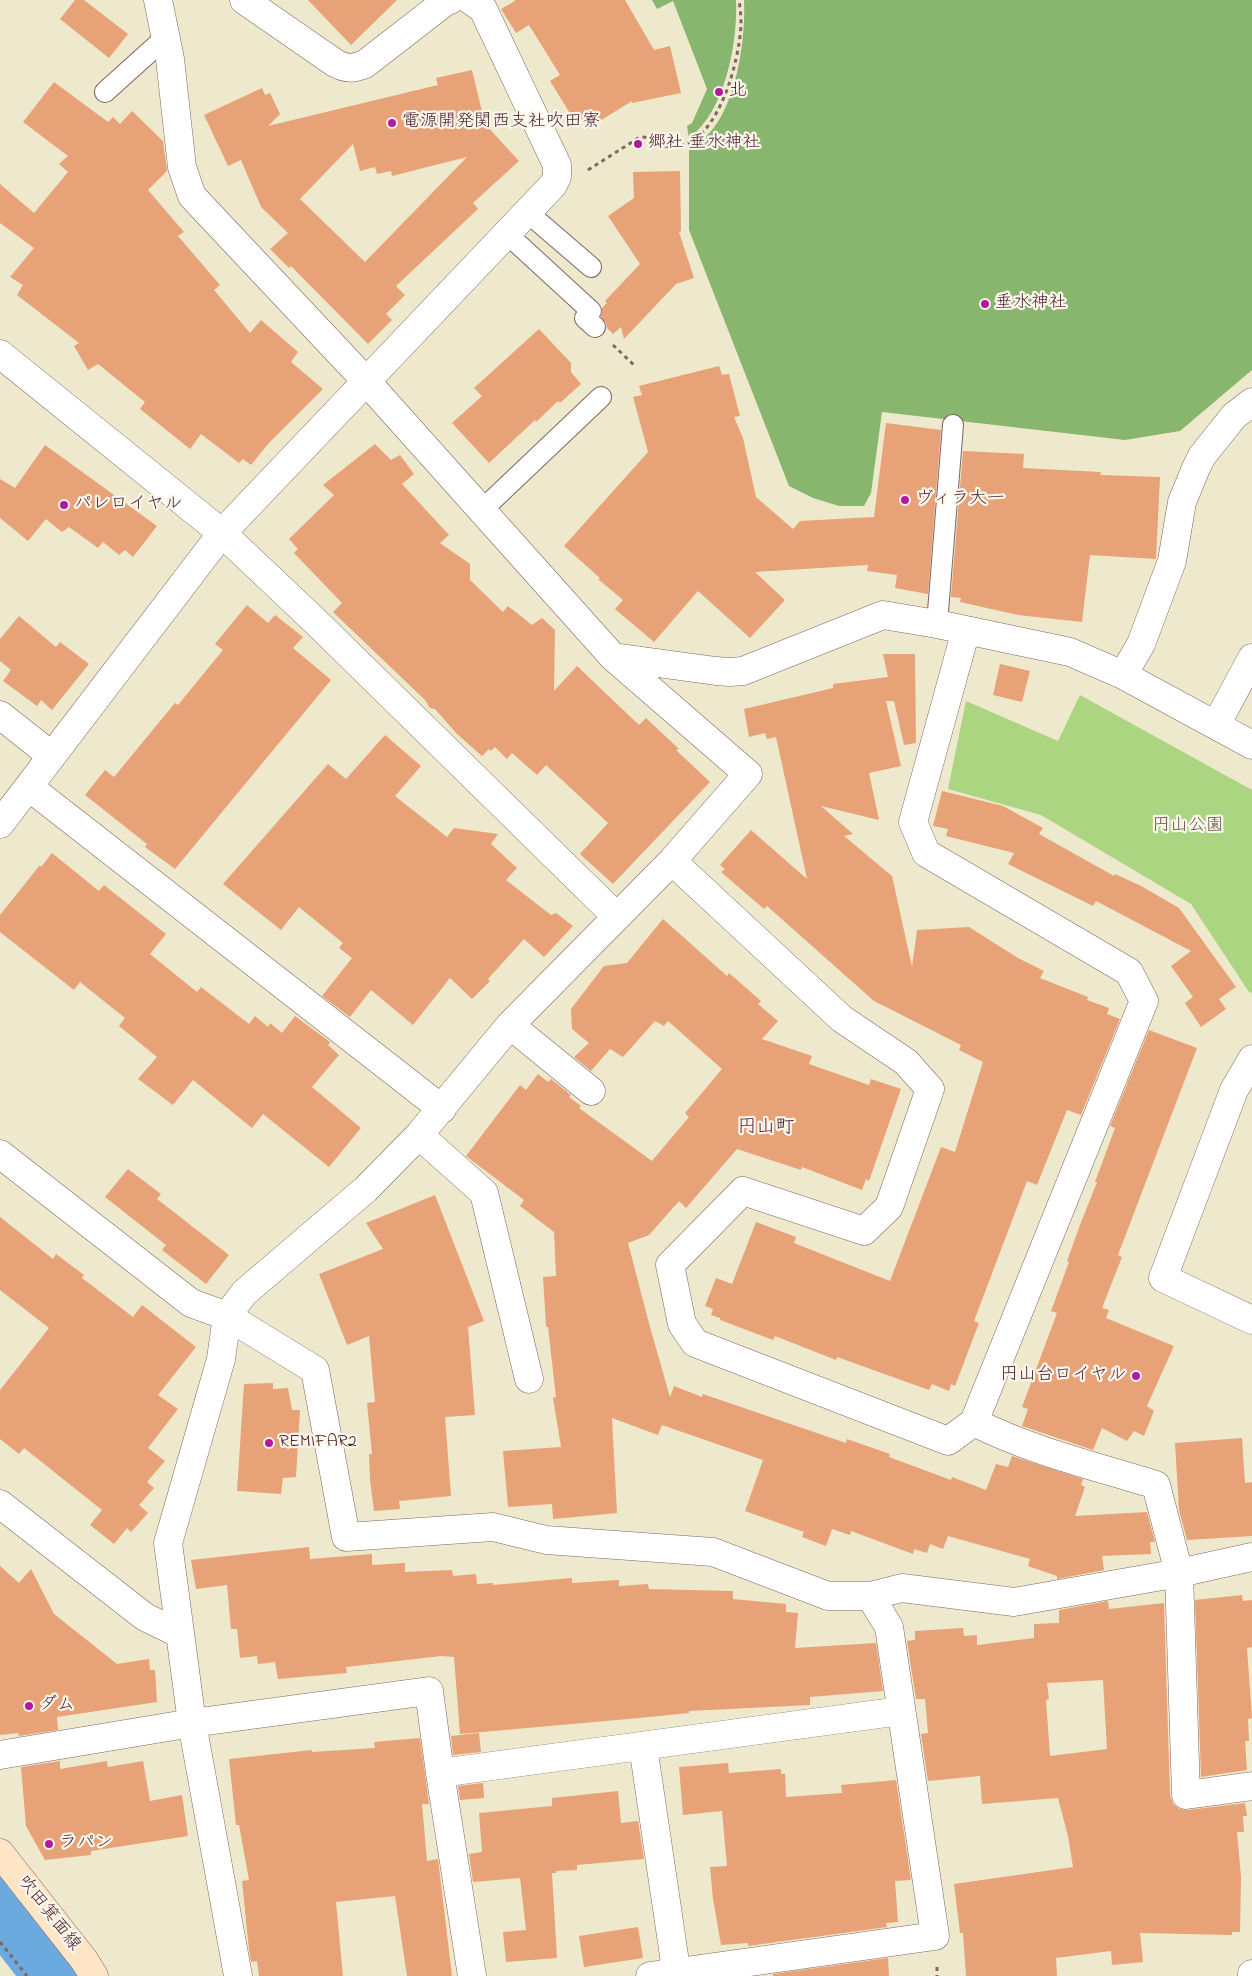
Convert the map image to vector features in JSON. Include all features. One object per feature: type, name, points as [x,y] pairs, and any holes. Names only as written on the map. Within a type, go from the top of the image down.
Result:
[{"type":"main road","name":"吹田箕面線","points":[[0,1853],[84,1960],[94,1976]]},
{"type":"street","points":[[158,0],[173,80],[182,168],[192,196],[366,381],[613,657],[748,774],[672,861],[510,1025],[419,1135],[366,1189],[244,1293],[227,1316],[221,1359],[168,1543],[192,1723],[238,1976]]},
{"type":"street","points":[[0,824],[222,533],[527,212],[557,177],[557,165],[483,9],[453,0],[365,64],[347,68],[335,63],[244,0]]},
{"type":"street","points":[[0,354],[222,533],[315,621],[616,916]]},
{"type":"street","points":[[1123,675],[1141,644],[1172,561],[1182,502],[1196,468],[1206,451],[1234,416],[1252,402]]},
{"type":"street","points":[[613,657],[730,672],[743,670],[883,615],[937,624],[1070,652],[1123,675],[1252,745]]},
{"type":"street","points":[[672,861],[842,1019],[906,1062],[930,1089],[889,1207],[864,1231],[743,1191],[670,1265],[682,1324],[695,1343],[948,1440],[974,1422],[1144,1001],[1129,972],[926,853],[914,822],[966,630]]},
{"type":"street","points":[[1216,725],[1252,658]]},
{"type":"street","points":[[0,715],[52,756]]},
{"type":"street","points":[[29,787],[442,1109]]},
{"type":"street","points":[[510,1025],[591,1091]]},
{"type":"street","points":[[1252,1059],[1243,1094],[1163,1278],[1252,1320]]},
{"type":"street","points":[[419,1135],[484,1193],[529,1379]]},
{"type":"street","points":[[0,1154],[190,1303],[227,1316],[315,1370],[346,1537],[493,1527],[546,1540],[713,1552],[828,1596],[870,1596],[902,1588],[1014,1602],[1179,1573],[1252,1557]]},
{"type":"street","points":[[974,1422],[996,1433],[1156,1485],[1179,1573],[1186,1795],[1252,1786]]},
{"type":"street","points":[[0,1504],[145,1617],[180,1634]]},
{"type":"street","points":[[650,1976],[677,1974],[935,1936],[889,1627],[870,1596]]},
{"type":"street","points":[[0,1755],[192,1723],[429,1691],[472,1976]]},
{"type":"street","points":[[440,1773],[901,1711]]},
{"type":"street","points":[[643,1746],[677,1974]]},
{"type":"lane","points":[[105,92],[166,37]]},
{"type":"lane","points":[[527,212],[590,267]]},
{"type":"lane","points":[[506,233],[590,311],[585,318],[595,327]]},
{"type":"lane","points":[[482,510],[601,397]]},
{"type":"lane","points":[[937,624],[953,425]]},
{"type":"path","points":[[557,177],[573,179],[640,137],[656,140],[664,147],[677,147],[702,134],[719,106],[733,72],[741,22],[740,0]]},
{"type":"path","points":[[0,1942],[27,1976]]},
{"type":"green space","points":[[652,0],[736,0],[735,36],[727,75],[712,111],[689,138],[687,126],[692,123],[707,89],[673,1],[657,9]]},
{"type":"green space","name":"垂水神社","points":[[744,0],[1252,0],[1252,370],[1180,431],[1125,440],[882,412],[871,493],[864,506],[839,506],[813,498],[789,486],[689,230],[689,146],[703,139],[714,127],[724,112],[731,94],[741,54]]},
{"type":"green space","name":"円山公園","points":[[1080,695],[1252,790],[1252,993],[1249,992],[1191,904],[1041,815],[948,789],[966,701],[1058,741]]},
{"type":"building","points":[[75,0],[84,0],[128,34],[109,58],[60,19]]},
{"type":"building","points":[[308,0],[397,0],[351,45]]},
{"type":"building","points":[[514,0],[625,0],[654,50],[670,46],[681,93],[632,103],[632,101],[587,129],[577,112],[571,115],[550,81],[560,75],[529,25],[516,33],[501,9]]},
{"type":"building","points":[[472,70],[485,124],[519,161],[473,203],[478,209],[396,286],[405,295],[386,314],[392,320],[368,344],[291,266],[289,268],[270,249],[288,233],[261,207],[241,160],[228,166],[204,115],[262,88],[265,95],[270,93],[280,114],[268,126],[438,85],[436,78]],"holes":[[[353,144],[360,171],[375,167],[377,174],[391,171],[392,176],[467,157],[365,262],[300,199]]]},
{"type":"building","points":[[54,82],[108,122],[113,117],[120,124],[132,111],[163,141],[167,171],[148,190],[184,232],[178,236],[220,285],[214,290],[250,333],[261,320],[298,352],[291,362],[323,389],[268,444],[251,465],[243,459],[239,463],[201,434],[190,449],[140,409],[145,402],[98,364],[88,370],[74,346],[79,343],[17,295],[23,285],[10,277],[34,248],[0,223],[0,184],[34,213],[68,172],[59,164],[68,156],[23,122]]},
{"type":"building","points":[[680,171],[681,231],[679,232],[694,278],[676,284],[624,339],[621,327],[613,334],[607,328],[606,323],[601,317],[602,308],[607,303],[605,301],[640,264],[608,216],[634,198],[633,172]]},
{"type":"building","points":[[539,329],[571,363],[571,372],[581,384],[560,403],[558,401],[536,422],[535,420],[489,463],[452,423],[482,396],[474,388]]},
{"type":"building","points":[[719,366],[722,375],[729,374],[740,416],[734,417],[743,438],[756,497],[793,529],[800,521],[874,517],[886,423],[941,430],[928,594],[895,588],[897,575],[867,571],[868,565],[755,572],[785,600],[750,638],[698,591],[654,642],[615,609],[623,600],[564,546],[648,452],[633,397],[642,395],[639,386]]},
{"type":"building","points":[[375,444],[391,460],[400,455],[414,474],[402,484],[449,535],[440,543],[470,564],[470,580],[503,612],[508,606],[532,625],[542,618],[555,630],[554,691],[577,666],[639,725],[646,718],[710,782],[613,884],[580,854],[608,823],[546,765],[537,775],[512,753],[507,759],[495,747],[491,751],[489,749],[482,756],[457,734],[435,709],[430,708],[425,700],[333,612],[342,603],[294,553],[298,549],[289,539],[334,495],[323,485]]},
{"type":"building","name":"パレロイヤル","points":[[45,445],[157,526],[133,557],[125,550],[119,555],[103,542],[98,548],[69,527],[62,532],[46,519],[28,541],[0,518],[0,479],[15,488]]},
{"type":"building","points":[[963,451],[1024,454],[1023,468],[1101,472],[1100,475],[1160,477],[1156,559],[1090,555],[1082,622],[1018,615],[960,602],[961,598],[951,597]]},
{"type":"building","points":[[247,605],[268,623],[275,615],[303,637],[293,648],[331,680],[175,869],[145,847],[147,844],[85,795],[105,770],[114,777],[175,703],[178,705],[223,650],[215,644]]},
{"type":"building","points":[[19,616],[56,647],[60,642],[89,664],[52,710],[41,700],[37,706],[3,681],[11,670],[0,661],[0,639]]},
{"type":"building","points":[[883,654],[915,654],[916,743],[904,745],[894,701],[886,701],[901,766],[869,773],[879,820],[821,806],[853,834],[844,836],[892,876],[912,967],[917,930],[969,927],[1018,958],[1044,971],[1040,978],[1088,997],[1087,1000],[1109,1008],[1107,1014],[1120,1019],[1081,1115],[1067,1110],[1037,1185],[1027,1181],[974,1321],[979,1323],[955,1386],[951,1384],[949,1391],[932,1384],[929,1390],[837,1357],[836,1360],[775,1336],[773,1340],[720,1320],[720,1318],[711,1315],[713,1309],[705,1306],[716,1278],[732,1284],[756,1222],[796,1237],[794,1243],[890,1281],[941,1147],[955,1152],[983,1062],[959,1050],[961,1045],[874,1001],[767,906],[764,909],[721,872],[725,869],[720,865],[751,830],[807,879],[776,737],[767,739],[765,733],[749,737],[744,709],[833,688],[833,684],[888,677]]},
{"type":"building","points":[[1000,664],[1030,671],[1022,702],[993,695]]},
{"type":"building","points":[[385,735],[421,766],[395,796],[447,837],[454,828],[498,834],[491,844],[517,868],[506,880],[551,915],[556,913],[573,926],[544,957],[524,939],[488,979],[490,981],[472,999],[450,978],[413,1025],[371,990],[350,1017],[322,996],[352,958],[339,948],[343,943],[299,907],[281,930],[223,884],[328,764],[346,779]]},
{"type":"building","points":[[942,791],[1003,806],[1043,828],[1039,834],[1114,876],[1115,874],[1141,886],[1179,908],[1236,987],[1219,999],[1226,1009],[1201,1027],[1185,1003],[1193,997],[1171,966],[1191,951],[1096,901],[1093,906],[1008,864],[1014,853],[946,836],[948,829],[933,826]]},
{"type":"building","points":[[52,853],[99,891],[104,885],[166,934],[150,954],[197,992],[201,987],[249,1024],[255,1016],[268,1027],[270,1023],[282,1033],[295,1016],[330,1042],[328,1045],[339,1055],[312,1087],[361,1128],[329,1167],[263,1114],[252,1128],[193,1080],[173,1105],[138,1079],[157,1057],[119,1026],[125,1018],[80,982],[74,990],[0,932],[0,915]]},
{"type":"building","points":[[663,919],[727,976],[729,973],[761,1001],[758,1004],[778,1021],[762,1039],[812,1056],[809,1064],[869,1085],[871,1079],[901,1089],[869,1181],[866,1179],[862,1190],[802,1167],[801,1170],[737,1149],[686,1208],[679,1201],[649,1235],[628,1243],[670,1397],[674,1386],[702,1397],[703,1394],[846,1443],[847,1439],[890,1454],[889,1457],[951,1480],[952,1477],[986,1490],[996,1464],[1008,1467],[1012,1456],[1083,1479],[1081,1485],[1085,1487],[1075,1516],[1147,1512],[1155,1542],[1150,1542],[1151,1554],[1102,1556],[1104,1570],[1057,1579],[1057,1576],[1028,1566],[1030,1559],[948,1536],[943,1549],[930,1544],[927,1553],[914,1549],[913,1554],[851,1531],[850,1535],[832,1529],[826,1546],[802,1537],[804,1532],[745,1511],[763,1460],[662,1425],[658,1435],[612,1418],[617,1513],[553,1519],[552,1504],[508,1507],[503,1451],[561,1447],[553,1398],[556,1397],[548,1327],[546,1327],[543,1277],[556,1276],[554,1232],[520,1206],[524,1200],[466,1156],[520,1085],[526,1090],[538,1074],[548,1082],[551,1079],[571,1095],[569,1097],[581,1106],[579,1108],[652,1161],[689,1117],[685,1113],[722,1069],[668,1021],[664,1026],[655,1021],[623,1057],[610,1049],[591,1071],[574,1057],[589,1043],[572,1029],[571,1009],[604,966],[627,963]]},
{"type":"building","points":[[1149,1030],[1197,1048],[1118,1255],[1122,1257],[1102,1308],[1109,1310],[1106,1318],[1174,1346],[1147,1406],[1154,1411],[1144,1436],[1134,1431],[1127,1441],[1102,1428],[1093,1450],[1022,1426],[1028,1409],[1022,1407],[1057,1313],[1051,1311],[1069,1262],[1067,1261],[1115,1128],[1110,1126]]},
{"type":"building","points":[[128,1169],[161,1194],[157,1199],[229,1255],[206,1284],[162,1250],[166,1245],[105,1197]]},
{"type":"building","points":[[435,1195],[484,1321],[468,1327],[475,1415],[445,1417],[451,1496],[399,1501],[400,1509],[374,1511],[370,1480],[369,1454],[372,1454],[367,1403],[375,1402],[369,1336],[347,1345],[319,1274],[383,1249],[366,1223]]},
{"type":"building","points":[[0,1217],[53,1259],[56,1254],[84,1275],[82,1278],[133,1317],[142,1305],[196,1347],[158,1395],[178,1409],[148,1448],[165,1461],[147,1482],[154,1488],[139,1505],[148,1513],[131,1532],[127,1528],[114,1544],[90,1525],[102,1510],[24,1448],[19,1454],[0,1439],[0,1390],[49,1328],[0,1290]]},
{"type":"building","name":"REMIFAR2","points":[[273,1383],[273,1389],[288,1388],[292,1410],[300,1410],[296,1477],[283,1478],[281,1494],[237,1491],[244,1384]]},
{"type":"building","points":[[1242,1438],[1245,1483],[1252,1482],[1252,1536],[1187,1540],[1179,1510],[1175,1443]]},
{"type":"building","points":[[309,1547],[310,1559],[372,1554],[372,1565],[405,1563],[405,1572],[452,1570],[453,1576],[476,1574],[477,1584],[493,1583],[493,1585],[572,1578],[572,1583],[619,1580],[619,1586],[648,1584],[649,1589],[733,1591],[733,1599],[786,1604],[786,1612],[798,1613],[795,1648],[876,1643],[883,1691],[810,1697],[810,1705],[689,1711],[689,1713],[460,1734],[454,1657],[441,1656],[346,1667],[347,1673],[278,1679],[275,1662],[258,1664],[257,1656],[240,1658],[237,1629],[231,1629],[227,1585],[196,1589],[191,1560]]},
{"type":"building","points":[[0,1566],[19,1583],[31,1569],[54,1614],[117,1664],[149,1659],[150,1670],[155,1670],[157,1702],[57,1717],[58,1730],[19,1736],[18,1733],[0,1735]]},
{"type":"building","points":[[1242,1595],[1243,1601],[1252,1600],[1252,1647],[1247,1648],[1252,1718],[1248,1719],[1249,1741],[1245,1741],[1247,1770],[1201,1777],[1195,1600]]},
{"type":"building","points":[[1108,1601],[1109,1609],[1164,1603],[1170,1795],[1173,1804],[1180,1809],[1188,1810],[1245,1803],[1247,1816],[1243,1816],[1244,1832],[1237,1832],[1241,1877],[1240,1932],[1232,1932],[1232,1935],[1140,1933],[1143,1962],[1112,1965],[1111,1951],[1056,1958],[1057,1976],[966,1976],[963,1933],[960,1933],[954,1884],[1073,1867],[1068,1836],[1058,1798],[982,1804],[980,1776],[928,1781],[921,1734],[928,1733],[925,1699],[916,1699],[907,1641],[915,1640],[915,1631],[963,1628],[964,1636],[977,1635],[977,1645],[1034,1638],[1034,1624],[1059,1623],[1059,1610]],"holes":[[[1103,1680],[1107,1749],[1050,1756],[1046,1700],[1049,1699],[1047,1683]]]},
{"type":"building","points":[[479,1733],[481,1752],[453,1755],[451,1736]]},
{"type":"building","points":[[420,1738],[429,1804],[422,1804],[427,1861],[438,1859],[452,1976],[407,1976],[395,1896],[336,1902],[343,1976],[259,1976],[257,1961],[251,1962],[249,1950],[242,1881],[249,1880],[239,1825],[236,1825],[229,1759],[312,1750],[312,1752],[375,1748],[374,1742]]},
{"type":"building","points":[[60,1761],[60,1769],[107,1761],[108,1767],[143,1761],[150,1801],[182,1795],[188,1836],[91,1851],[91,1855],[45,1860],[26,1826],[21,1767]]},
{"type":"building","points":[[728,1763],[729,1773],[781,1769],[781,1774],[785,1774],[786,1797],[842,1793],[841,1785],[896,1780],[911,1880],[895,1881],[898,1922],[886,1923],[887,1927],[748,1946],[748,1943],[721,1945],[710,1867],[727,1866],[722,1811],[683,1815],[679,1767]]},
{"type":"building","points":[[483,1783],[484,1798],[460,1800],[458,1786]]},
{"type":"building","points":[[618,1791],[621,1823],[638,1821],[644,1859],[577,1865],[577,1870],[556,1871],[556,1873],[552,1873],[557,1958],[506,1962],[503,1932],[526,1930],[520,1878],[473,1882],[469,1854],[482,1852],[479,1813],[552,1806],[552,1798]]},
{"type":"building","points":[[638,1927],[643,1958],[584,1967],[579,1936]]},
{"type":"building","points":[[888,1958],[889,1976],[773,1976],[773,1974]]},
{"type":"waterway","points":[[0,1906],[55,1976]]},
{"type":"place","name":"北","points":[[719,92]]},
{"type":"place","name":"電源開発関西支社吹田寮","points":[[392,123]]},
{"type":"place","name":"郷社 垂水神社","points":[[638,144]]},
{"type":"place","name":"垂水神社","points":[[985,304]]},
{"type":"place","name":"ヴィラ大一","points":[[905,500]]},
{"type":"place","name":"パレロイヤル","points":[[64,505]]},
{"type":"place","name":"円山台ロイヤル","points":[[1136,1376]]},
{"type":"place","name":"REMIFAR2","points":[[269,1443]]},
{"type":"place","name":"ダム","points":[[29,1706]]},
{"type":"place","name":"ラパン","points":[[49,1844]]},
{"type":"district","name":"円山町","points":[[766,1129]]}]
